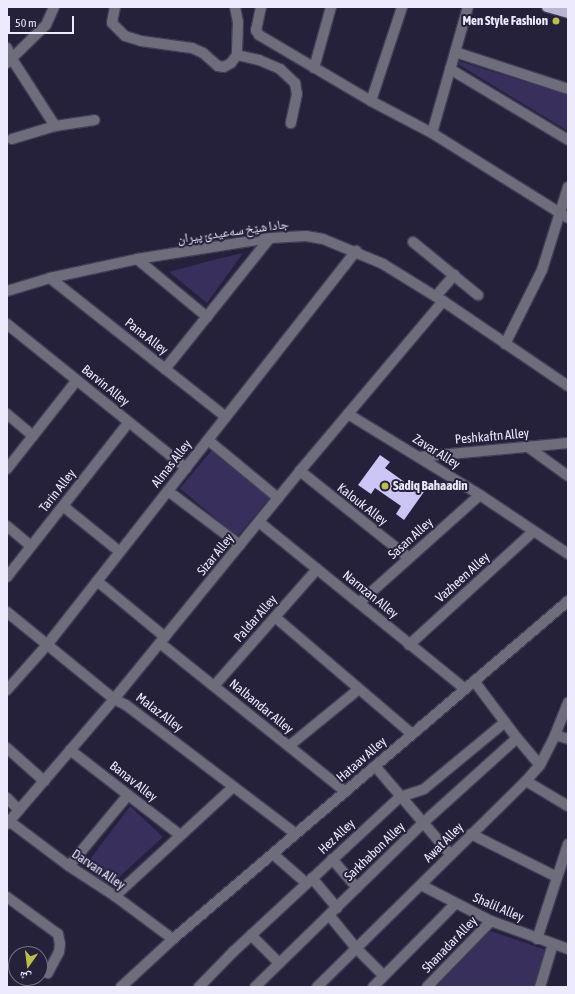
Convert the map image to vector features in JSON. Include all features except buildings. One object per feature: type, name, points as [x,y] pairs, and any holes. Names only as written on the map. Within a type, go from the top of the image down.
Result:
[{"type":"main road","points":[[547,7],[568,13]]},
{"type":"street","points":[[9,61],[46,25],[54,7]]},
{"type":"street","points":[[115,7],[112,23],[125,36],[141,41],[192,48],[203,53],[218,66],[224,67],[231,64],[237,55],[238,22],[235,7]]},
{"type":"street","points":[[261,7],[256,30],[259,35],[371,101],[432,133],[564,215]]},
{"type":"street","points":[[314,68],[331,7]]},
{"type":"street","points":[[371,101],[402,7]]},
{"type":"street","points":[[432,133],[468,7]]},
{"type":"street","points":[[7,48],[9,61],[55,126]]},
{"type":"street","points":[[455,52],[568,89]]},
{"type":"street","points":[[237,55],[259,60],[280,69],[295,83],[297,94],[291,123]]},
{"type":"street","points":[[450,69],[568,140]]},
{"type":"street","points":[[12,139],[55,126],[95,120]]},
{"type":"street","points":[[505,344],[542,270],[564,215],[568,187]]},
{"type":"street","name":"جادا شێخ سەعیدێ پیران","points":[[7,291],[50,278],[137,259],[270,238],[306,236],[323,239],[356,251],[383,264],[440,299],[568,386]]},
{"type":"street","points":[[165,369],[270,238]]},
{"type":"street","points":[[413,242],[478,295]]},
{"type":"street","name":"Almas Alley","points":[[7,690],[47,645],[356,251]]},
{"type":"street","points":[[137,259],[207,317]]},
{"type":"street","name":"Sizar Alley","points":[[8,822],[114,699],[348,414],[440,299],[454,275]]},
{"type":"street","name":"Pana Alley","points":[[50,278],[226,417]]},
{"type":"street","name":"Barvin Alley","points":[[7,324],[186,468]]},
{"type":"street","points":[[7,469],[77,380]]},
{"type":"street","points":[[7,414],[33,436]]},
{"type":"street","name":"Zavar Alley","points":[[348,414],[480,495],[568,554]]},
{"type":"street","name":"Tarin Alley","points":[[7,577],[129,422]]},
{"type":"street","points":[[208,440],[278,498]]},
{"type":"street","name":"Peshkaftn Alley","points":[[418,457],[568,443]]},
{"type":"street","points":[[528,447],[568,476]]},
{"type":"street","name":"Kalouk Alley","points":[[300,472],[409,558]]},
{"type":"street","points":[[168,491],[240,545]]},
{"type":"street","name":"Sasan Alley","points":[[359,603],[480,495]]},
{"type":"street","points":[[63,506],[120,552]]},
{"type":"street","name":"Narnzan Alley","points":[[259,522],[465,689]]},
{"type":"street","points":[[7,526],[31,546]]},
{"type":"street","name":"Vazheen Alley","points":[[410,644],[534,531]]},
{"type":"street","name":"Paldar Alley","points":[[214,686],[317,569]]},
{"type":"street","name":"Nalbandar Alley","points":[[97,581],[214,686],[346,792]]},
{"type":"street","name":"Hataav Alley","points":[[121,987],[173,939],[568,601]]},
{"type":"street","name":"Malaz Alley","points":[[7,612],[114,699],[126,704],[296,834]]},
{"type":"street","points":[[275,617],[412,734]]},
{"type":"street","points":[[474,681],[517,738],[540,765]]},
{"type":"street","points":[[289,746],[359,689]]},
{"type":"street","name":"Awat Alley","points":[[317,987],[421,885],[450,854],[526,781],[540,765],[555,735],[568,702]]},
{"type":"street","name":"Hez Alley","points":[[199,987],[332,858],[400,797],[424,789],[505,722]]},
{"type":"street","points":[[555,735],[568,738]]},
{"type":"street","name":"Sarkhabon Alley","points":[[255,987],[424,822],[517,738]]},
{"type":"street","points":[[7,748],[44,781]]},
{"type":"street","name":"Banav Alley","points":[[70,750],[180,835]]},
{"type":"street","points":[[375,766],[450,854]]},
{"type":"street","points":[[526,781],[568,806]]},
{"type":"street","points":[[115,896],[233,787]]},
{"type":"street","points":[[69,866],[128,795]]},
{"type":"street","points":[[7,798],[19,810]]},
{"type":"street","name":"Darvan Alley","points":[[8,822],[69,866],[115,896],[173,939]]},
{"type":"street","points":[[471,834],[557,877]]},
{"type":"street","points":[[537,939],[568,844]]},
{"type":"street","points":[[273,854],[309,881],[337,908]]},
{"type":"street","points":[[332,858],[357,888]]},
{"type":"street","name":"Shalil Alley","points":[[421,885],[491,921],[568,949]]},
{"type":"street","points":[[7,897],[58,934],[60,944],[59,952],[48,973]]},
{"type":"street","points":[[374,987],[383,975],[456,904]]},
{"type":"street","points":[[329,915],[356,948],[383,975]]},
{"type":"street","name":"Shanadar Alley","points":[[427,987],[491,921]]},
{"type":"street","points":[[251,935],[279,963]]},
{"type":"street","points":[[540,987],[553,944]]},
{"type":"shaded area","points":[[459,61],[568,95],[568,131],[458,64]]},
{"type":"shaded area","points":[[243,253],[207,303],[169,272],[217,259]]},
{"type":"shaded area","points":[[212,450],[269,498],[237,537],[180,488]]},
{"type":"shaded area","points":[[130,806],[163,837],[108,887],[85,866]]},
{"type":"shaded area","points":[[490,931],[546,950],[535,987],[436,987]]},
{"type":"place","name":"Men Style Fashion","points":[[556,21]]},
{"type":"place","name":"Sadiq Bahaadin","points":[[385,486]]}]
